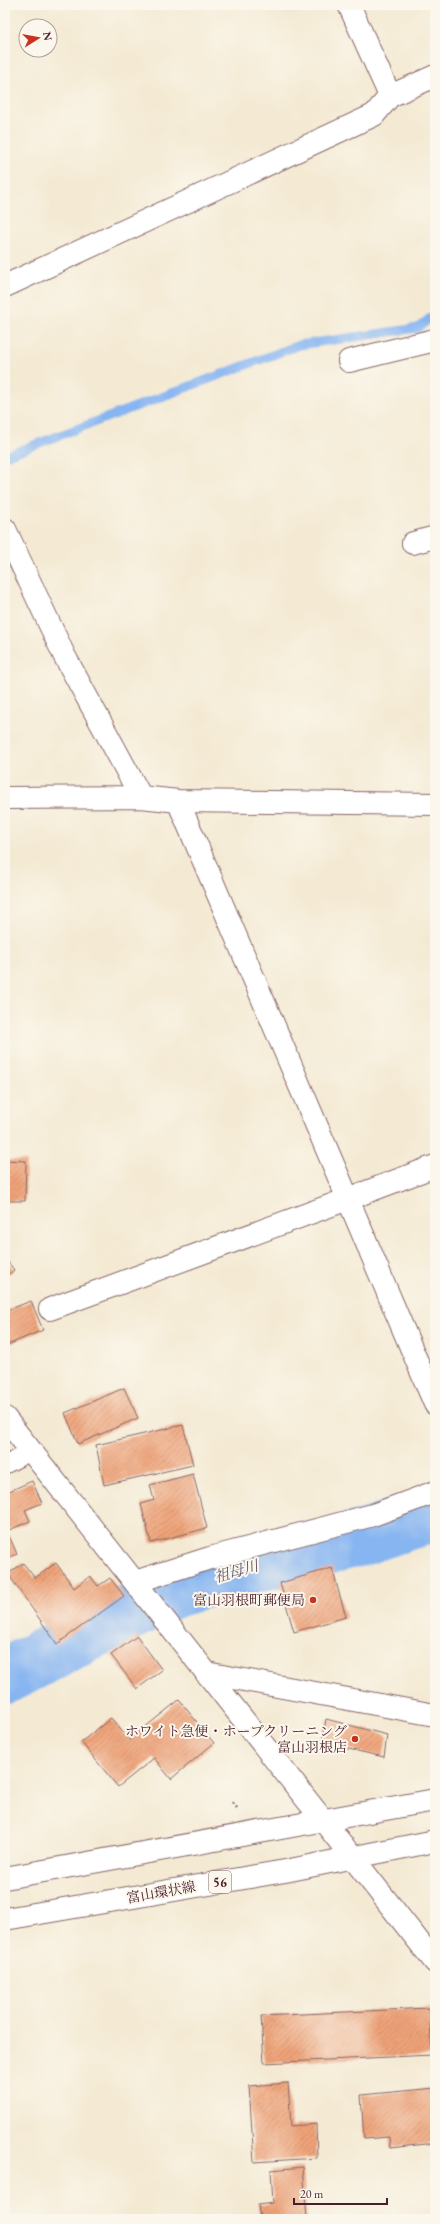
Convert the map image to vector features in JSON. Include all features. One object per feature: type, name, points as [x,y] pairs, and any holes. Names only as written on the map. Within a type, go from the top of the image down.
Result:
[{"type":"street","points":[[349,5],[390,96]]},
{"type":"street","points":[[5,286],[374,115],[390,96],[435,76]]},
{"type":"street","points":[[349,361],[435,340]]},
{"type":"street","points":[[5,529],[64,655],[141,798]]},
{"type":"street","points":[[413,543],[435,537]]},
{"type":"street","points":[[5,798],[141,798],[178,801],[435,804]]},
{"type":"street","points":[[178,801],[435,1404]]},
{"type":"street","points":[[50,1310],[435,1166]]},
{"type":"street","points":[[5,1418],[435,1962]]},
{"type":"street","points":[[135,1582],[210,1558],[373,1515],[435,1492]]},
{"type":"street","points":[[206,1673],[435,1715]]},
{"type":"street","points":[[5,1878],[435,1800]]},
{"type":"street","name":"富山環状線","points":[[5,1919],[285,1871],[435,1841]]},
{"type":"lane","points":[[5,1465],[32,1451]]},
{"type":"building","points":[[5,1160],[26,1161],[25,1201],[5,1201]]},
{"type":"building","points":[[5,1258],[14,1270],[5,1277]]},
{"type":"building","points":[[31,1301],[43,1330],[5,1346],[5,1311]]},
{"type":"building","points":[[124,1388],[138,1418],[78,1444],[65,1413]]},
{"type":"building","points":[[183,1425],[193,1465],[104,1485],[96,1445]]},
{"type":"building","points":[[193,1474],[207,1528],[151,1543],[141,1504],[154,1500],[150,1485]]},
{"type":"building","points":[[32,1481],[42,1503],[25,1510],[30,1521],[7,1531],[17,1554],[5,1559],[5,1493]]},
{"type":"building","points":[[23,1563],[35,1578],[56,1563],[74,1588],[90,1576],[98,1586],[110,1578],[124,1596],[57,1644],[8,1574]]},
{"type":"building","name":"富山羽根町郵便局","points":[[332,1568],[346,1617],[294,1632],[280,1583]]},
{"type":"building","points":[[137,1636],[162,1670],[137,1689],[111,1655]]},
{"type":"building","points":[[179,1700],[214,1743],[171,1779],[154,1758],[118,1787],[81,1742],[111,1718],[129,1740]]},
{"type":"building","name":"ホワイト急便・ホープクリーニング 富山羽根店","points":[[326,1719],[387,1735],[384,1757],[322,1743]]},
{"type":"building","points":[[429,2008],[432,2055],[264,2063],[261,2016]]},
{"type":"building","points":[[288,2083],[291,2126],[316,2124],[317,2158],[254,2162],[249,2086]]},
{"type":"building","points":[[435,2088],[435,2143],[390,2148],[389,2137],[364,2139],[361,2095]]},
{"type":"building","points":[[303,2167],[307,2219],[260,2219],[258,2205],[273,2203],[271,2170]]},
{"type":"waterway","points":[[5,456],[299,345],[418,328],[435,314]]},
{"type":"waterway","name":"祖母川","points":[[5,1676],[172,1591],[238,1569],[361,1538],[435,1513]]},
{"type":"place","name":"富山羽根町郵便局","points":[[313,1600]]},
{"type":"place","name":"ホワイト急便・ホープクリーニング 富山羽根店","points":[[355,1739]]}]
